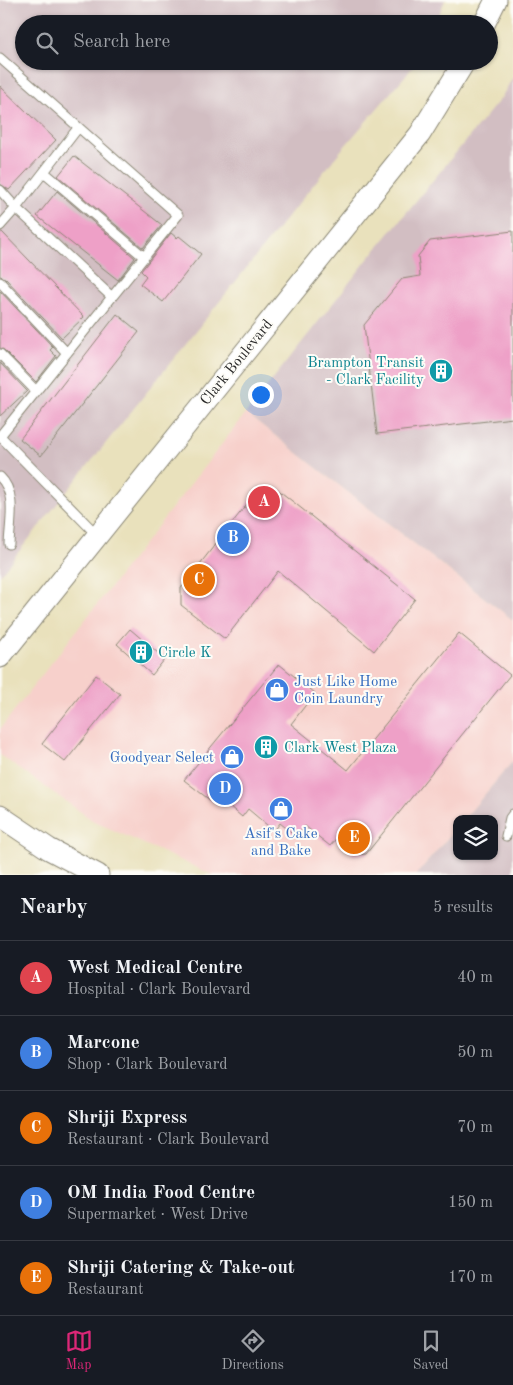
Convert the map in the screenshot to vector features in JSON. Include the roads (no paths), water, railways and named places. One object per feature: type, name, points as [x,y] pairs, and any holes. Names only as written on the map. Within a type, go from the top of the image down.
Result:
[{"type":"street","points":[[488,15],[496,0]]},
{"type":"street","name":"Clark Boulevard","points":[[0,657],[420,134],[459,70]]},
{"type":"street","points":[[0,816],[49,849],[98,875]]},
{"type":"lane","points":[[0,58],[178,215],[0,436],[98,536]]},
{"type":"lane","points":[[0,226],[78,128]]},
{"type":"lane","points":[[44,172],[144,257]]},
{"type":"lane","points":[[0,190],[16,208],[112,297]]},
{"type":"lane","points":[[0,282],[67,353]]},
{"type":"lane","points":[[0,354],[36,391]]},
{"type":"lane","points":[[0,477],[7,484],[10,497],[9,544]]},
{"type":"lane","points":[[506,836],[510,818],[513,814]]},
{"type":"place","name":"Brampton Transit - Clark Facility","points":[[441,371]]},
{"type":"place","name":"West Medical Centre","points":[[264,502]]},
{"type":"place","name":"Marcone","points":[[233,538]]},
{"type":"place","name":"Shriji Express","points":[[199,580]]},
{"type":"place","name":"Circle K","points":[[141,652]]},
{"type":"place","name":"Just Like Home Coin Laundry","points":[[277,690]]},
{"type":"place","name":"Clark West Plaza","points":[[266,747]]},
{"type":"place","name":"Goodyear Select","points":[[232,757]]},
{"type":"place","name":"OM India Food Centre","points":[[225,789]]},
{"type":"place","name":"Asif's Cake and Bake","points":[[281,809]]},
{"type":"place","name":"Shriji Catering & Take-out","points":[[354,838]]}]
